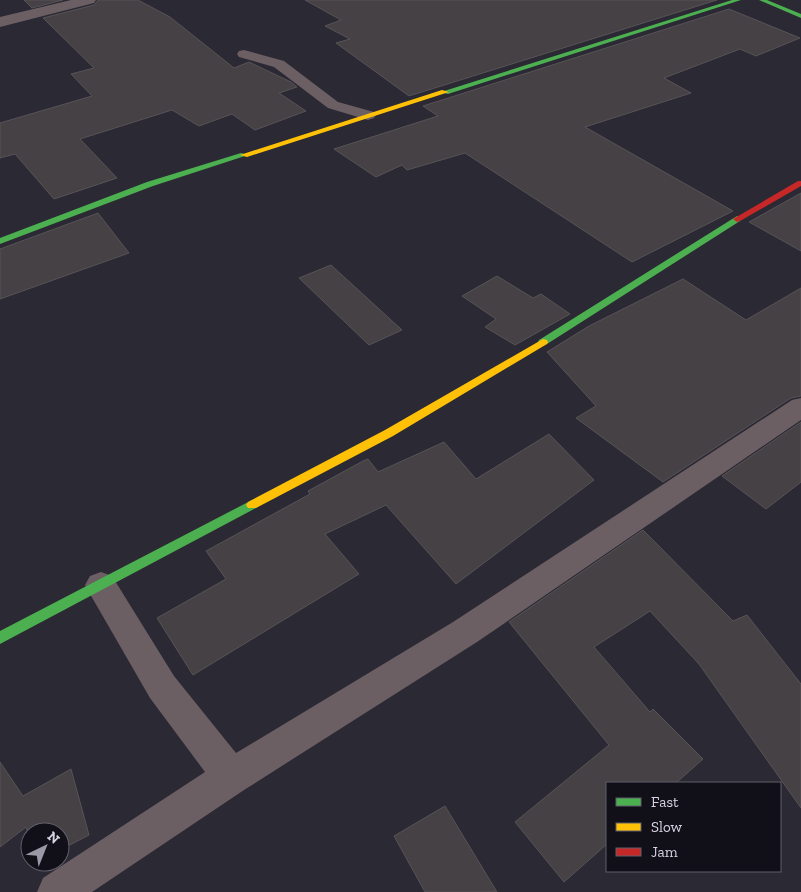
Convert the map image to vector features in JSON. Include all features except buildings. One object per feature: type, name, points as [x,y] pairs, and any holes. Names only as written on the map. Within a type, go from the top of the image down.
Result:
[{"type":"main road","points":[[0,241],[150,184],[738,0]]},
{"type":"main road","points":[[762,0],[801,16]]},
{"type":"main road","points":[[0,638],[390,432],[581,319],[738,218],[801,183]]},
{"type":"street","points":[[0,22],[89,0]]},
{"type":"street","points":[[57,892],[231,777],[465,632],[801,407]]},
{"type":"street","points":[[101,585],[162,687],[231,777]]},
{"type":"lane","points":[[244,54],[279,64],[333,105],[368,115]]},
{"type":"traffic: fast","points":[[445,92],[738,0]]},
{"type":"traffic: fast","points":[[762,0],[801,16]]},
{"type":"traffic: fast","points":[[0,241],[150,184],[244,155]]},
{"type":"traffic: fast","points":[[543,342],[737,219]]},
{"type":"traffic: fast","points":[[0,638],[252,505]]},
{"type":"traffic: slow","points":[[244,155],[445,92]]},
{"type":"traffic: slow","points":[[252,505],[389,433],[543,342]]},
{"type":"traffic: jam","points":[[737,219],[801,183]]}]
